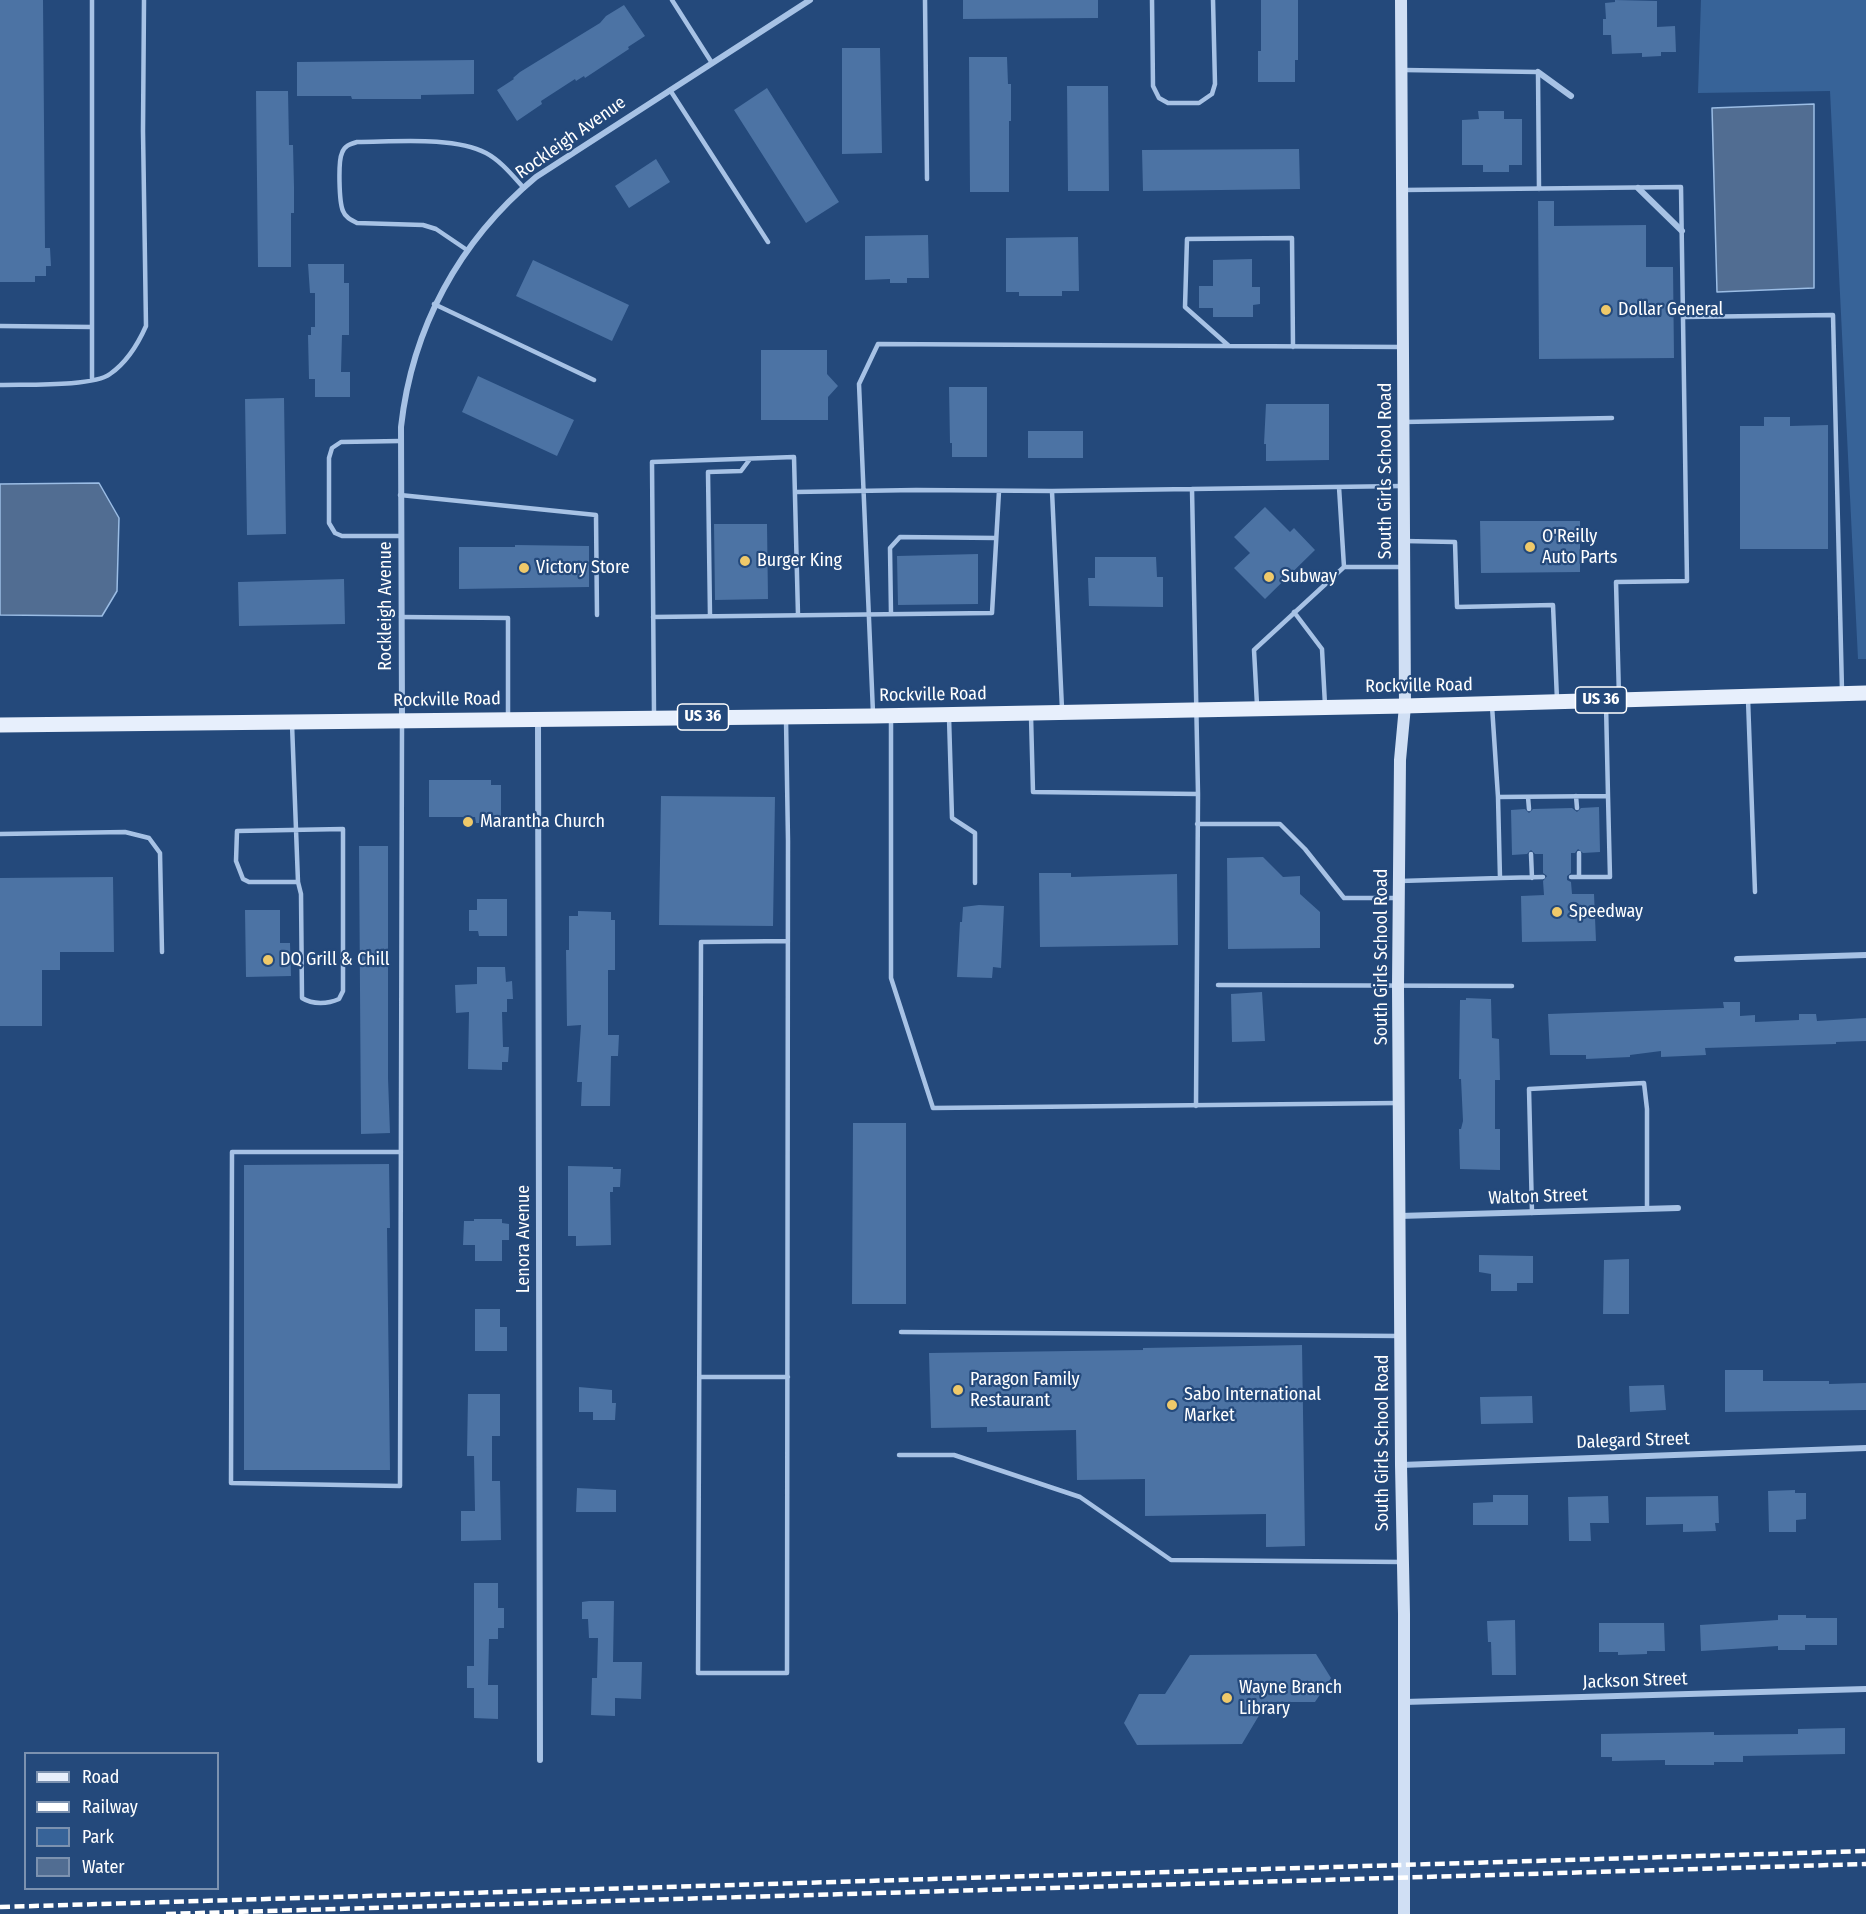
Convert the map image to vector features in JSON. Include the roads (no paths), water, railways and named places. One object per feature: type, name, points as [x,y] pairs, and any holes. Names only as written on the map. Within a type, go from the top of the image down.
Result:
[{"type":"main road","name":"South Girls School Road","points":[[1401,0],[1405,706],[1400,760],[1398,986],[1404,1914]]},
{"type":"main road","name":"Rockville Road","points":[[0,725],[873,716],[1405,706],[1866,693]]},
{"type":"street","name":"Rockleigh Avenue","points":[[402,720],[400,441],[412,364],[434,304],[467,250],[502,208],[524,188],[558,161],[810,0]]},
{"type":"street","points":[[1538,72],[1571,96]]},
{"type":"street","points":[[1638,188],[1682,231]]},
{"type":"street","name":"Lenora Avenue","points":[[538,718],[540,1760]]},
{"type":"street","points":[[1737,959],[1866,955]]},
{"type":"street","name":"Walton Street","points":[[1399,1216],[1678,1208]]},
{"type":"street","name":"Dalegard Street","points":[[1401,1465],[1866,1448]]},
{"type":"street","name":"Jackson Street","points":[[1404,1702],[1866,1689]]},
{"type":"lane","points":[[92,0],[93,379]]},
{"type":"lane","points":[[0,385],[73,384],[109,375],[138,345],[146,326],[143,131],[144,0]]},
{"type":"lane","points":[[672,0],[712,63]]},
{"type":"lane","points":[[925,0],[927,179]]},
{"type":"lane","points":[[1152,0],[1153,86],[1156,96],[1168,103],[1199,103],[1212,94],[1215,84],[1213,0]]},
{"type":"lane","points":[[1401,70],[1538,72],[1539,189]]},
{"type":"lane","points":[[669,90],[768,242]]},
{"type":"lane","points":[[467,250],[436,229],[423,225],[357,223],[351,220],[343,211],[342,204],[340,159],[344,149],[357,142],[458,143],[475,147],[494,158],[524,188]]},
{"type":"lane","points":[[1402,190],[1681,187],[1687,581],[1616,582],[1608,796],[1610,876],[1571,877]]},
{"type":"lane","points":[[1229,346],[1185,307],[1187,239],[1292,238],[1293,347]]},
{"type":"lane","points":[[434,304],[594,380]]},
{"type":"lane","points":[[1684,317],[1833,315],[1842,693]]},
{"type":"lane","points":[[0,326],[93,327]]},
{"type":"lane","points":[[873,716],[859,384],[878,344],[1403,347]]},
{"type":"lane","points":[[1404,422],[1612,418]]},
{"type":"lane","points":[[400,441],[341,442],[331,450],[329,523],[335,533],[342,536],[400,536]]},
{"type":"lane","points":[[654,717],[652,462],[794,457],[798,615]]},
{"type":"lane","points":[[710,616],[708,472],[741,471],[750,459]]},
{"type":"lane","points":[[795,492],[1404,486]]},
{"type":"lane","points":[[1339,487],[1344,567]]},
{"type":"lane","points":[[1192,489],[1198,794],[1196,1106]]},
{"type":"lane","points":[[653,617],[992,613],[999,491]]},
{"type":"lane","points":[[1052,491],[1062,712]]},
{"type":"lane","points":[[400,495],[596,515],[597,615]]},
{"type":"lane","points":[[891,614],[890,548],[900,537],[996,538]]},
{"type":"lane","points":[[1404,540],[1455,542],[1457,607],[1553,605],[1557,702]]},
{"type":"lane","points":[[1257,708],[1254,650],[1344,567],[1405,567]]},
{"type":"lane","points":[[1294,612],[1322,649],[1325,707]]},
{"type":"lane","points":[[401,617],[508,618],[508,718]]},
{"type":"lane","points":[[1748,697],[1755,891]]},
{"type":"lane","points":[[1492,703],[1500,878]]},
{"type":"lane","points":[[1031,713],[1033,792],[1198,794]]},
{"type":"lane","points":[[948,714],[952,818],[975,833],[975,883]]},
{"type":"lane","points":[[891,715],[891,978],[933,1108],[1400,1103]]},
{"type":"lane","points":[[786,716],[788,941],[787,1673],[698,1673],[702,942],[788,941]]},
{"type":"lane","points":[[401,1152],[232,1152],[231,1483],[400,1486],[401,1152],[402,720]]},
{"type":"lane","points":[[292,721],[297,828],[298,882],[301,894],[302,998],[316,1003],[335,1001],[339,999],[343,991],[344,829],[297,828],[237,831],[237,861],[239,873],[243,879],[249,882],[298,882]]},
{"type":"lane","points":[[1576,796],[1577,808]]},
{"type":"lane","points":[[1498,797],[1608,796]]},
{"type":"lane","points":[[1528,797],[1529,809]]},
{"type":"lane","points":[[1197,824],[1280,824],[1305,849],[1344,898],[1400,898]]},
{"type":"lane","points":[[0,834],[125,832],[149,838],[160,853],[162,952]]},
{"type":"lane","points":[[1579,853],[1579,877]]},
{"type":"lane","points":[[1531,854],[1532,878]]},
{"type":"lane","points":[[1400,881],[1543,878]]},
{"type":"lane","points":[[1218,985],[1512,986]]},
{"type":"lane","points":[[1532,1213],[1528,1089],[1644,1083],[1647,1109],[1647,1209]]},
{"type":"lane","points":[[901,1332],[1400,1336]]},
{"type":"lane","points":[[700,1377],[788,1377]]},
{"type":"lane","points":[[899,1455],[954,1455],[1080,1497],[1171,1560],[1402,1562]]},
{"type":"water","points":[[1814,104],[1814,288],[1717,292],[1712,108]]},
{"type":"water","points":[[99,483],[119,518],[117,591],[102,616],[0,615],[0,484]]},
{"type":"railway","points":[[0,1907],[1866,1851]]},
{"type":"railway","points":[[166,1914],[1866,1864]]},
{"type":"place","name":"Dollar General","points":[[1606,310]]},
{"type":"place","name":"O'Reilly Auto Parts","points":[[1530,547]]},
{"type":"place","name":"Burger King","points":[[745,561]]},
{"type":"place","name":"Victory Store","points":[[524,568]]},
{"type":"place","name":"Subway","points":[[1269,577]]},
{"type":"place","name":"Marantha Church","points":[[468,822]]},
{"type":"place","name":"Speedway","points":[[1557,912]]},
{"type":"place","name":"DQ Grill & Chill","points":[[268,960]]},
{"type":"place","name":"Paragon Family Restaurant","points":[[958,1390]]},
{"type":"place","name":"Sabo International Market","points":[[1172,1405]]},
{"type":"place","name":"Wayne Branch Library","points":[[1227,1698]]}]
